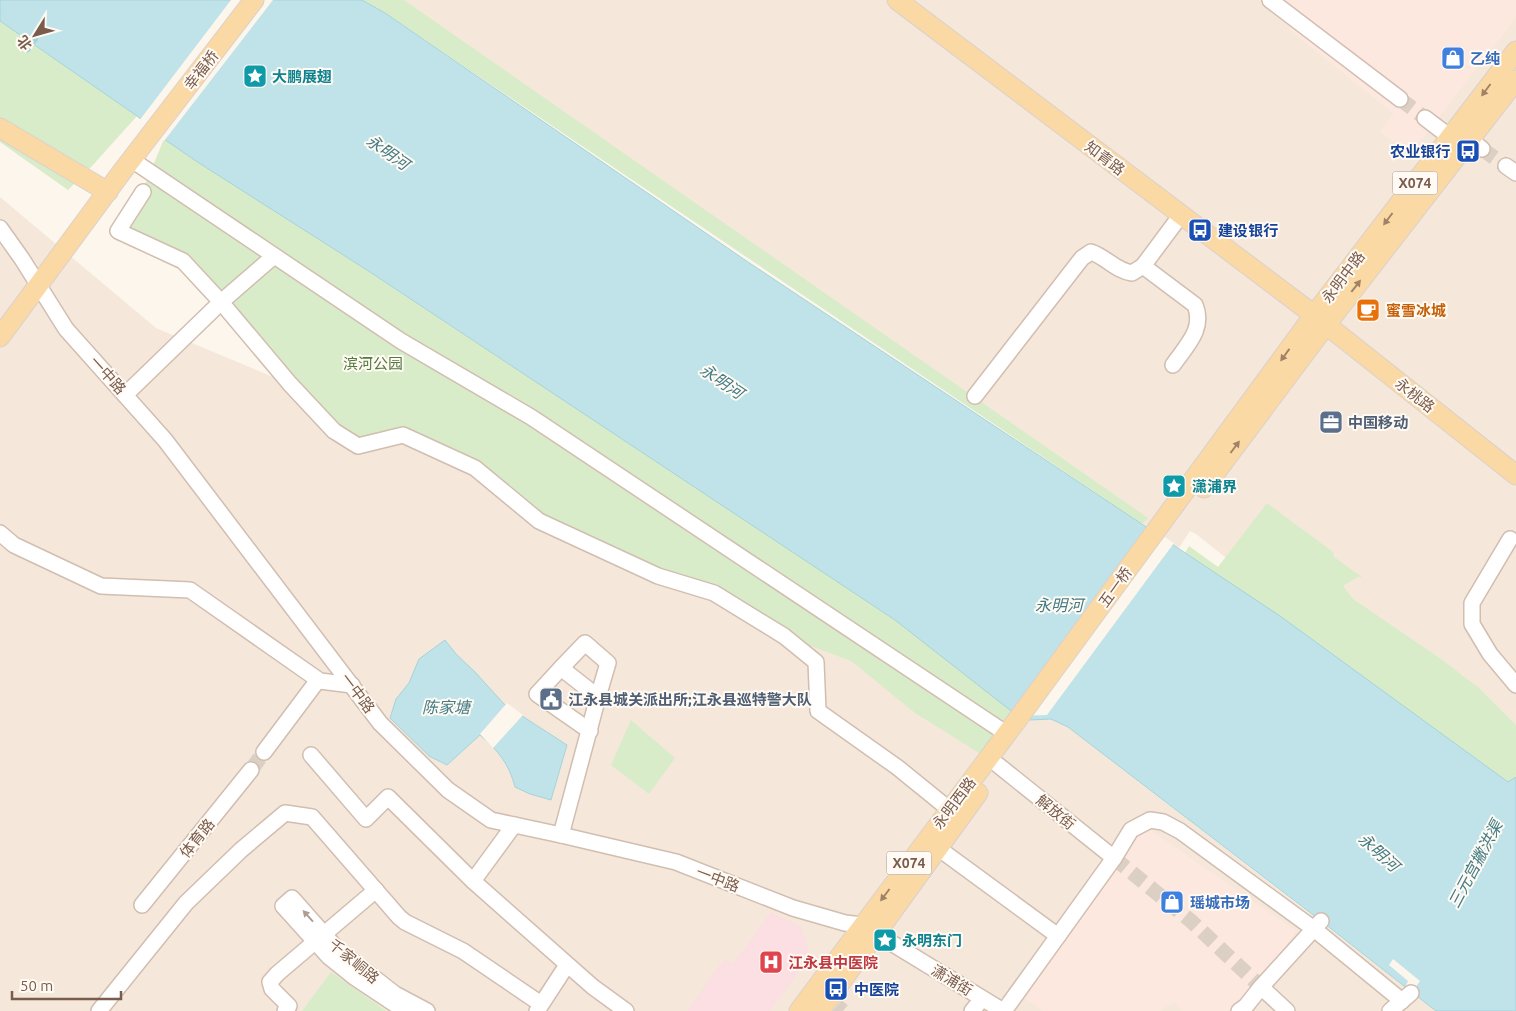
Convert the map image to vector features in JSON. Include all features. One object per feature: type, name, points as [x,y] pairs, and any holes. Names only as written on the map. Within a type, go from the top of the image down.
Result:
[{"type":"main road","name":"幸福桥","points":[[0,337],[134,156],[254,0]]},
{"type":"main road","name":"知青路","points":[[897,0],[1320,320]]},
{"type":"main road","name":"永明中路","points":[[1180,510],[1320,320],[1450,137],[1516,51]]},
{"type":"main road","name":"永明中路","points":[[1320,320],[1476,144],[1516,80]]},
{"type":"main road","points":[[0,128],[108,192]]},
{"type":"main road","name":"永桃路","points":[[1320,320],[1516,475]]},
{"type":"main road","name":"五一桥","points":[[1025,719],[1180,510]]},
{"type":"main road","name":"永明西路","points":[[829,1005],[869,930],[950,810],[1007,734],[1025,719]]},
{"type":"main road","name":"永明西路","points":[[799,1011],[938,848],[998,765],[1025,719]]},
{"type":"street","points":[[1270,0],[1400,99]]},
{"type":"street","points":[[1425,118],[1450,137]]},
{"type":"street","points":[[134,156],[274,256],[425,357],[520,411]]},
{"type":"street","points":[[134,156],[432,349],[520,411],[1007,734]]},
{"type":"street","points":[[143,192],[118,231],[183,261],[334,431],[358,446],[380,439],[404,435],[475,468],[539,521],[658,576],[714,593],[784,636],[816,662],[818,711],[897,767],[950,810]]},
{"type":"street","points":[[975,396],[1082,258],[1091,252],[1099,255],[1122,272],[1132,273],[1143,266],[1181,216]]},
{"type":"street","name":"一中路","points":[[0,228],[66,329],[165,440],[380,723],[448,790],[492,820],[676,862],[794,908],[869,930]]},
{"type":"street","points":[[125,395],[221,302],[274,256]]},
{"type":"street","points":[[1143,266],[1195,305],[1198,312],[1198,326],[1195,335],[1173,365]]},
{"type":"street","points":[[0,533],[14,545],[101,586],[190,590],[318,680],[352,685]]},
{"type":"street","points":[[1510,540],[1472,602],[1472,624],[1490,654],[1516,685]]},
{"type":"street","points":[[561,835],[590,731],[598,697],[608,663],[585,643],[537,694],[590,731]]},
{"type":"street","points":[[561,668],[598,697]]},
{"type":"street","points":[[264,752],[318,680]]},
{"type":"street","points":[[311,755],[366,819],[388,797],[473,881],[593,988],[626,1011]]},
{"type":"street","name":"解放街","points":[[998,765],[1114,858]]},
{"type":"street","name":"体育路","points":[[142,905],[251,770]]},
{"type":"street","points":[[99,1011],[186,903],[241,850],[285,812],[312,817],[406,922],[463,951],[539,1008],[567,964]]},
{"type":"street","points":[[1003,1011],[1114,858],[1131,830],[1150,820],[1163,822],[1180,831],[1318,925],[1401,1002]]},
{"type":"street","points":[[473,881],[514,825]]},
{"type":"street","points":[[938,848],[1058,936]]},
{"type":"street","points":[[286,1011],[289,1006],[272,989],[270,982],[376,890]]},
{"type":"street","name":"千家峒路","points":[[287,902],[320,938],[395,994],[427,1011]]},
{"type":"street","points":[[1239,1011],[1246,1006],[1318,925]]},
{"type":"street","name":"潇浦街","points":[[869,930],[1003,1011]]},
{"type":"street","name":"千家峒路","points":[[320,938],[329,957],[354,977],[405,1011]]},
{"type":"street","points":[[1261,987],[1286,1011]]},
{"type":"street","points":[[972,1011],[982,999]]},
{"type":"shaded area","points":[[387,0],[1516,0],[1516,788],[1196,534],[1190,531],[1178,549]]},
{"type":"shaded area","points":[[1283,0],[1516,0],[1516,17],[1410,155],[1380,131],[1394,114],[1289,29],[1301,14]]},
{"type":"shaded area","points":[[0,197],[156,328],[290,384],[485,348],[1051,719],[1068,727],[1436,1011],[0,1011]]},
{"type":"shaded area","name":"瑶城市场","points":[[1150,830],[1296,931],[1242,1006],[1230,1011],[1182,1011],[1174,1002],[1159,1011],[1043,1011],[1025,998],[1112,872],[1121,847]]},
{"type":"shaded area","name":"江永县中医院","points":[[771,912],[802,927],[810,957],[770,1011],[687,1011],[724,959],[733,964]]},
{"type":"green space","points":[[362,0],[404,0],[1148,518],[1142,524],[385,13]]},
{"type":"green space","points":[[0,21],[137,116],[68,190],[0,142]]},
{"type":"green space","name":"滨河公园","points":[[164,139],[367,270],[895,620],[1020,716],[987,758],[915,713],[851,661],[784,636],[714,593],[586,546],[475,468],[404,435],[358,446],[183,261],[118,231],[144,187]]},
{"type":"green space","points":[[1267,503],[1333,552],[1334,557],[1362,577],[1358,577],[1343,586],[1353,599],[1441,659],[1479,688],[1516,725],[1516,788],[1185,553],[1189,546],[1218,567]]},
{"type":"green space","points":[[631,720],[675,758],[649,794],[611,765]]},
{"type":"green space","points":[[331,972],[386,1011],[302,1011]]},
{"type":"water","name":"永明河","points":[[0,0],[362,0],[385,13],[748,262],[1280,616],[1508,782],[1516,777],[1516,1011],[1436,1011],[1068,727],[1051,719],[1030,720],[1015,714],[895,620],[367,270],[199,163],[164,139],[137,116],[0,21]]},
{"type":"water","name":"陈家塘","points":[[445,640],[505,705],[567,745],[551,800],[515,787],[510,771],[502,758],[480,735],[447,765],[429,756],[390,718],[396,699],[409,683],[419,659]]},
{"type":"pier","points":[[231,0],[273,0],[164,141],[139,121]]},
{"type":"pier","points":[[1148,526],[1174,543],[1047,715],[1020,716]]},
{"type":"pier","points":[[507,703],[523,715],[493,748],[480,734]]},
{"type":"pier","points":[[1393,959],[1420,981],[1411,993],[1405,988],[1408,981],[1389,965]]},
{"type":"waterway","points":[[28,50],[36,39]]},
{"type":"tunnel","points":[[1400,99],[1425,118]]},
{"type":"tunnel","points":[[1482,149],[1506,166]]},
{"type":"tunnel","points":[[251,770],[264,752]]},
{"type":"tunnel","points":[[1114,858],[1191,921],[1261,987]]},
{"type":"tunnel","points":[[837,1006],[843,1011]]},
{"type":"place","name":"乙纯","points":[[1453,58]]},
{"type":"place","name":"大鹏展翅","points":[[255,76]]},
{"type":"place","name":"农业银行","points":[[1468,151]]},
{"type":"place","name":"建设银行","points":[[1200,230]]},
{"type":"place","name":"蜜雪冰城","points":[[1368,310]]},
{"type":"place","name":"中国移动","points":[[1331,422]]},
{"type":"place","name":"潇浦界","points":[[1174,486]]},
{"type":"place","name":"江永县城关派出所;江永县巡特警大队","points":[[551,699]]},
{"type":"place","name":"瑶城市场","points":[[1172,902]]},
{"type":"place","name":"永明东门","points":[[885,940]]},
{"type":"place","name":"江永县中医院","points":[[771,962]]},
{"type":"place","name":"中医院","points":[[836,989]]},
{"type":"water label","name":"三元宫撇洪渠","points":[[1475,864]]}]
